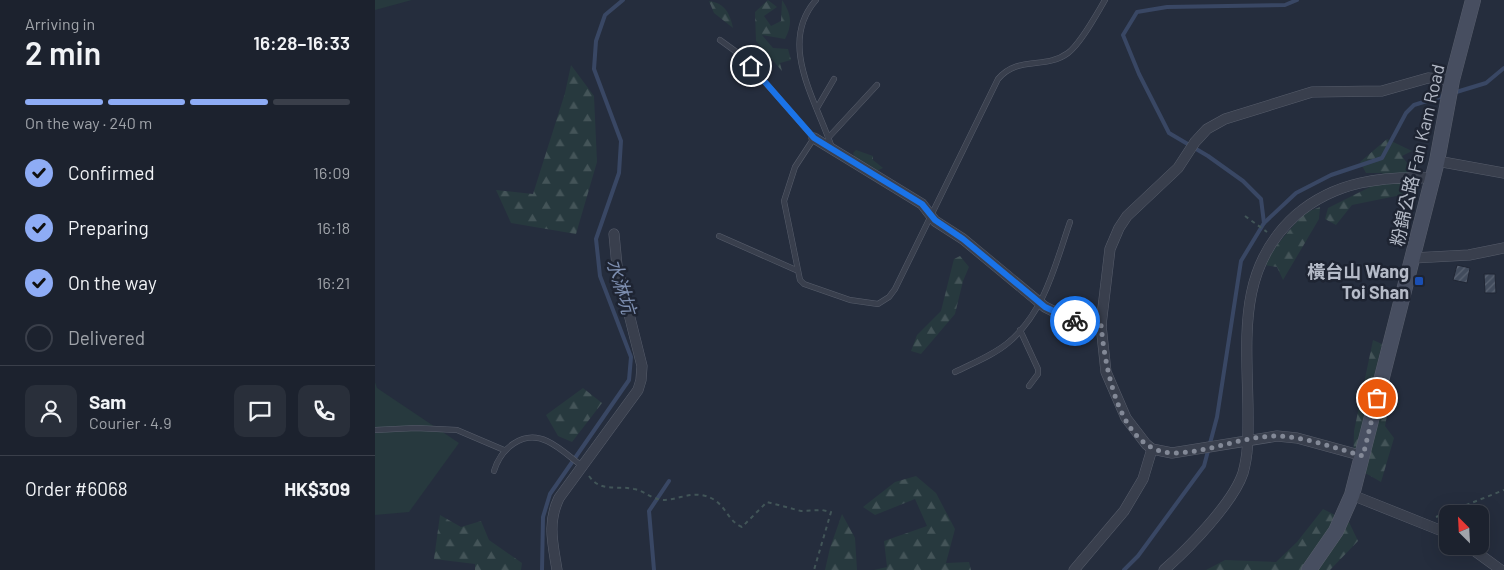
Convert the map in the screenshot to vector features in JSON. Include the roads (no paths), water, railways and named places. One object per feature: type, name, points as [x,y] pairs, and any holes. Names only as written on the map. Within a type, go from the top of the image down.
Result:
[{"type":"main road","name":"粉錦公路 Fan Kam Road","points":[[1309,570],[1336,531],[1352,496],[1437,162],[1452,80],[1473,0]]},
{"type":"street","points":[[1363,456],[1288,437],[1248,439],[1173,453],[1152,449],[1139,437],[1116,400],[1107,372],[1101,325],[1110,249],[1119,228],[1137,206],[1172,175],[1195,142],[1207,129],[1225,119],[1312,92],[1382,91],[1428,78],[1452,80]]},
{"type":"street","points":[[814,138],[922,204],[941,226],[975,248],[1041,304],[1071,320],[1101,325]]},
{"type":"street","points":[[1437,162],[1504,174]]},
{"type":"street","points":[[1164,570],[1221,509],[1242,474],[1248,439],[1248,329],[1251,293],[1255,274],[1274,237],[1302,210],[1332,191],[1349,185],[1387,178],[1432,178]]},
{"type":"street","points":[[557,570],[551,520],[559,498],[637,390],[641,380],[642,366],[617,266],[614,234]]},
{"type":"street","points":[[1413,258],[1469,255],[1504,248]]},
{"type":"street","points":[[1074,570],[1123,511],[1143,479],[1152,449]]},
{"type":"street","points":[[1352,496],[1425,522],[1439,529]]},
{"type":"street","points":[[1480,555],[1501,570]]},
{"type":"lane","points":[[816,0],[801,22],[799,39],[803,72],[832,149]]},
{"type":"lane","points":[[720,40],[742,56],[814,138],[795,167],[784,201],[799,280],[804,284],[850,300],[878,304],[889,297],[895,289],[998,79],[1008,69],[1016,65],[1048,61],[1068,53],[1105,0]]},
{"type":"lane","points":[[817,108],[834,79]]},
{"type":"lane","points":[[829,138],[877,85]]},
{"type":"lane","points":[[955,372],[994,353],[1020,330],[1041,304],[1070,222]]},
{"type":"lane","points":[[719,236],[796,270]]},
{"type":"lane","points":[[1020,330],[1039,369],[1038,374],[1029,386]]},
{"type":"lane","points":[[375,430],[415,428],[457,430],[504,450]]},
{"type":"lane","points":[[494,471],[497,459],[504,450],[513,443],[529,438],[547,441],[582,466]]},
{"type":"waterway","name":"水淋坑","points":[[542,570],[543,517],[550,494],[629,380],[631,357],[600,276],[596,239],[619,173],[621,141],[594,69],[596,41],[605,15],[623,0]]},
{"type":"waterway","points":[[1264,223],[1261,199],[1243,181],[1208,156],[1169,133],[1139,74],[1123,35],[1137,12],[1167,7],[1285,5],[1297,0]]},
{"type":"waterway","points":[[1453,93],[1486,83],[1504,68]]},
{"type":"waterway","points":[[1124,570],[1138,556],[1204,466],[1217,417],[1241,261],[1264,223],[1296,193],[1331,175],[1382,158],[1406,113],[1414,105],[1446,95]]},
{"type":"waterway","points":[[654,570],[649,511],[669,481]]},
{"type":"place","name":"橫台山 Wang Toi Shan","points":[[1419,281]]}]
